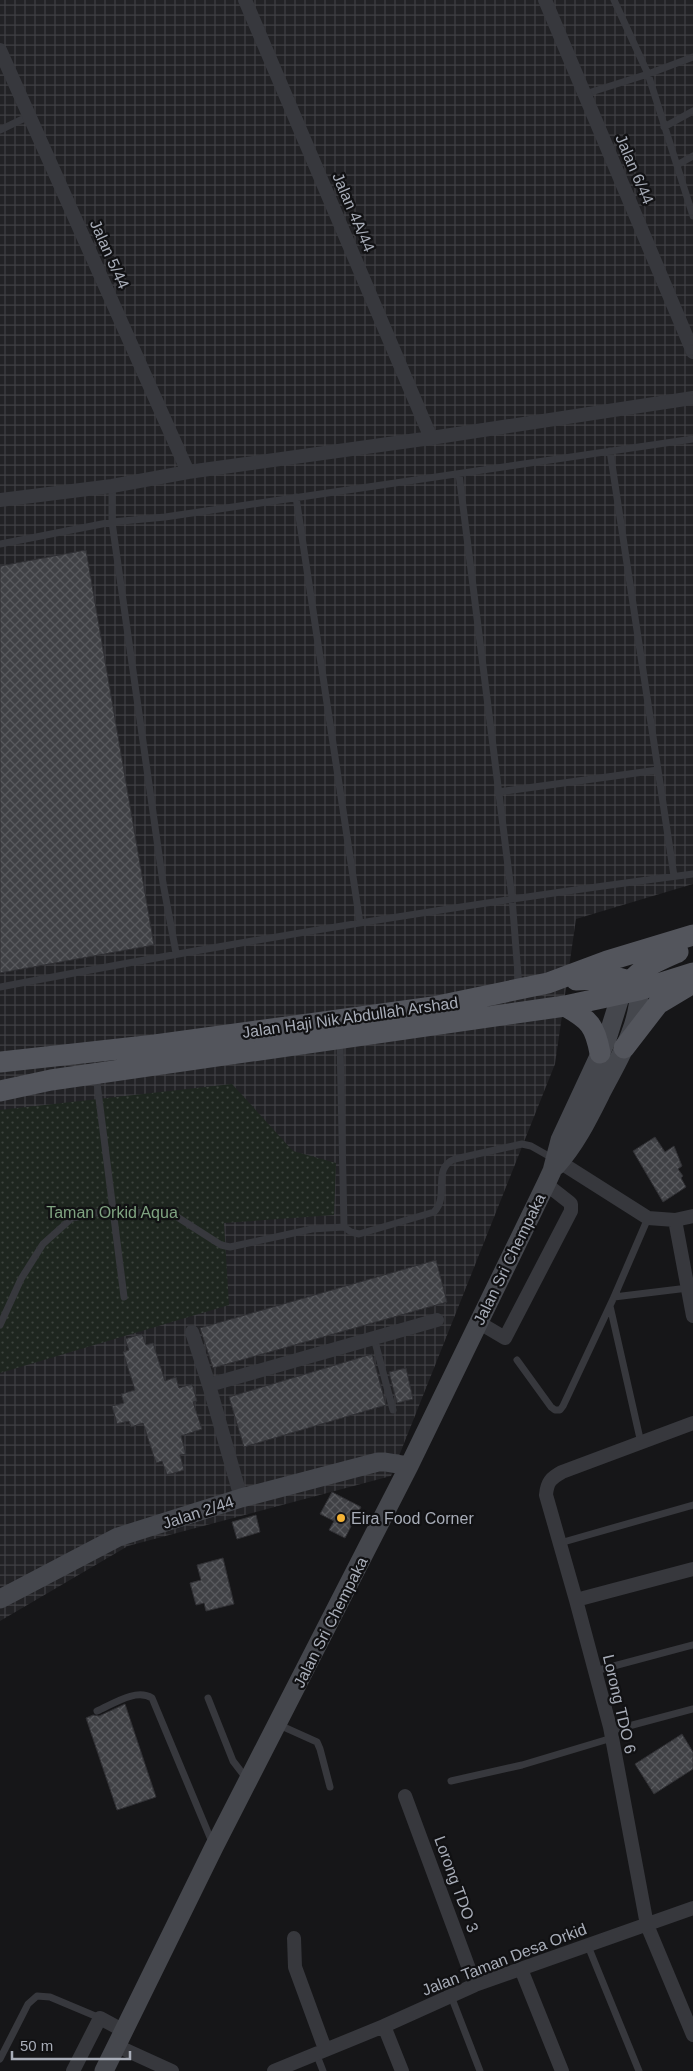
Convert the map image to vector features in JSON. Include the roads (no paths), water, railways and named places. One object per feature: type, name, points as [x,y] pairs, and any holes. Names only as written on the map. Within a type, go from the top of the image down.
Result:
[{"type":"main road","name":"Jalan Haji Nik Abdullah Arshad","points":[[1,1062],[155,1045],[433,1007],[548,982],[607,961],[693,935]]},
{"type":"main road","points":[[553,1169],[568,1120],[630,988],[652,963],[693,945]]},
{"type":"main road","name":"Jalan Haji Nik Abdullah Arshad","points":[[0,1091],[37,1083],[566,1006],[693,973]]},
{"type":"main road","points":[[548,982],[603,978],[630,988],[640,1002],[624,1048],[584,1127],[553,1169]]},
{"type":"main road","points":[[624,1048],[658,1004],[693,982]]},
{"type":"main road","points":[[566,1006],[591,1024],[596,1034],[600,1053]]},
{"type":"main road","points":[[0,1084],[37,1083]]},
{"type":"main road","name":"Jalan Sri Chempaka","points":[[104,2071],[214,1847],[409,1466],[553,1169]]},
{"type":"main road","name":"Jalan 2/44","points":[[0,1599],[118,1537],[241,1498],[378,1462],[409,1466]]},
{"type":"street","name":"Jalan 4A/44","points":[[245,0],[432,438]]},
{"type":"street","name":"Jalan 6/44","points":[[545,0],[693,352]]},
{"type":"street","name":"Jalan 5/44","points":[[0,50],[188,472]]},
{"type":"street","points":[[0,500],[112,486],[188,472],[432,438],[693,398]]},
{"type":"street","points":[[553,1169],[648,1218],[675,1220],[693,1216]]},
{"type":"street","points":[[478,1322],[505,1338],[571,1211],[571,1204],[553,1169]]},
{"type":"street","points":[[675,1220],[693,1316]]},
{"type":"street","points":[[209,1386],[437,1320]]},
{"type":"street","points":[[192,1332],[241,1498]]},
{"type":"street","points":[[642,1442],[693,1423]]},
{"type":"street","name":"Lorong TDO 6","points":[[642,1442],[552,1478],[547,1485],[546,1495],[611,1734],[647,1925],[693,2035]]},
{"type":"street","points":[[576,1600],[693,1569]]},
{"type":"street","name":"Lorong TDO 3","points":[[405,1796],[475,1985]]},
{"type":"street","name":"Jalan Taman Desa Orkid","points":[[274,2071],[321,2050],[384,2026],[475,1985],[693,1908]]},
{"type":"street","points":[[294,1938],[296,1968],[321,2050]]},
{"type":"street","points":[[521,1969],[562,2071]]},
{"type":"street","points":[[73,2071],[100,2018],[120,2038],[172,2071]]},
{"type":"street","points":[[384,2026],[402,2071]]},
{"type":"lane","points":[[614,0],[648,74],[693,216]]},
{"type":"lane","points":[[585,94],[693,57]]},
{"type":"lane","points":[[664,126],[693,111]]},
{"type":"lane","points":[[0,130],[30,116]]},
{"type":"lane","points":[[676,164],[693,156]]},
{"type":"lane","points":[[0,544],[112,522],[165,517],[693,439]]},
{"type":"lane","points":[[610,451],[674,876]]},
{"type":"lane","points":[[458,474],[512,898],[520,988]]},
{"type":"lane","points":[[112,486],[112,522],[163,883],[176,954]]},
{"type":"lane","points":[[296,498],[360,923]]},
{"type":"lane","points":[[498,792],[658,770]]},
{"type":"lane","points":[[0,987],[176,954],[512,898],[693,874]]},
{"type":"lane","points":[[340,1039],[344,1227]]},
{"type":"lane","points":[[96,1075],[124,1297]]},
{"type":"lane","points":[[0,1326],[21,1280],[44,1242],[72,1218],[102,1212],[171,1213],[221,1245],[230,1248],[312,1229],[344,1227],[355,1234],[363,1233],[434,1212],[440,1202],[443,1169],[446,1164],[455,1159],[522,1144],[531,1146],[553,1169]]},
{"type":"lane","points":[[517,1360],[551,1407],[555,1410],[560,1410],[614,1297],[648,1218]]},
{"type":"lane","points":[[614,1297],[688,1288]]},
{"type":"lane","points":[[610,1305],[642,1442]]},
{"type":"lane","points":[[374,1338],[393,1410]]},
{"type":"lane","points":[[560,1543],[693,1505]]},
{"type":"lane","points":[[595,1671],[693,1645]]},
{"type":"lane","points":[[97,1711],[135,1695],[147,1695],[152,1698],[214,1847]]},
{"type":"lane","points":[[208,1698],[233,1761],[248,1780]]},
{"type":"lane","points":[[451,1781],[522,1765],[693,1708]]},
{"type":"lane","points":[[277,1724],[316,1742],[320,1749],[330,1787]]},
{"type":"lane","points":[[588,1946],[639,2071]]},
{"type":"lane","points":[[0,2058],[28,2004],[37,1996],[50,1997],[100,2018]]},
{"type":"lane","points":[[451,1996],[480,2071]]},
{"type":"lane","points":[[321,2050],[323,2071]]},
{"type":"place","name":"Eira Food Corner","points":[[341,1518]]},
{"type":"park label","name":"Taman Orkid Aqua","points":[[112,1212]]}]
